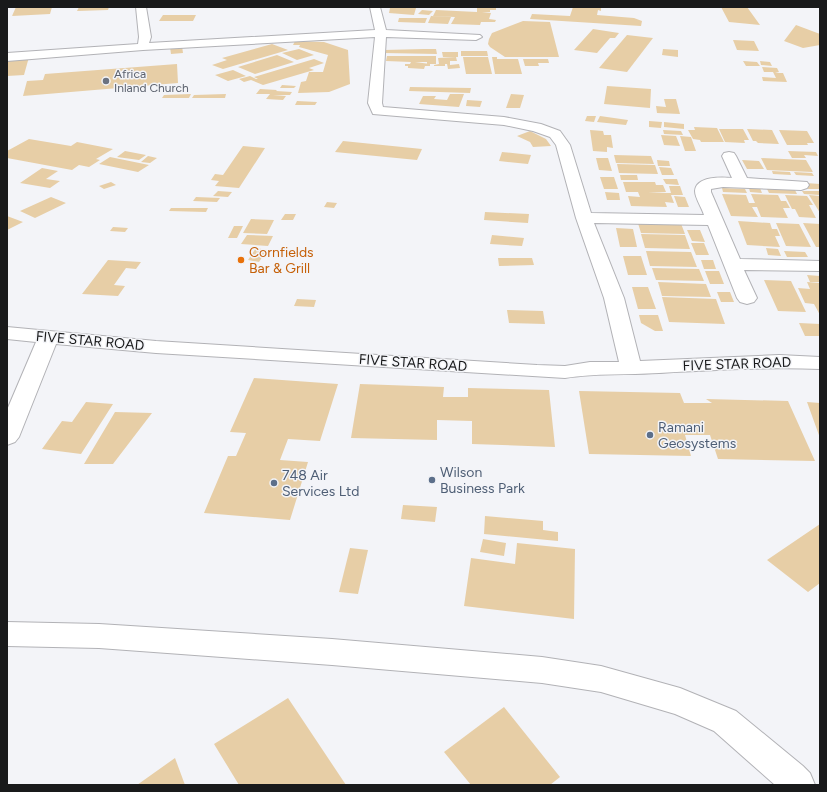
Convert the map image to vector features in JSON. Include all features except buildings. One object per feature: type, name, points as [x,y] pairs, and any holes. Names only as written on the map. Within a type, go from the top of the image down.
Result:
[{"type":"street","points":[[141,7],[145,37],[143,47]]},
{"type":"street","points":[[374,7],[381,33],[375,103],[378,111],[504,121],[536,127],[555,134],[563,145],[584,218],[614,298],[632,368]]},
{"type":"street","points":[[7,57],[143,47],[381,33],[476,38]]},
{"type":"street","points":[[729,156],[742,183]]},
{"type":"street","points":[[747,298],[703,192],[704,187],[723,182],[801,185]]},
{"type":"street","points":[[584,218],[714,220]]},
{"type":"street","points":[[733,264],[820,266]]},
{"type":"street","name":"FIVE STAR ROAD","points":[[7,333],[156,347],[537,372],[565,372],[590,368],[632,368],[779,361],[820,363]]},
{"type":"street","points":[[7,437],[48,338]]},
{"type":"street","points":[[7,634],[99,636],[332,652],[542,670],[601,679],[680,702],[725,721],[791,777],[798,785]]},
{"type":"place","name":"Africa Inland Church","points":[[106,81]]},
{"type":"place","name":"Cornfields Bar & Grill","points":[[241,260]]},
{"type":"place","name":"Ramani Geosystems","points":[[650,435]]},
{"type":"place","name":"Wilson Business Park","points":[[432,480]]},
{"type":"place","name":"748 Air Services Ltd","points":[[274,483]]}]
